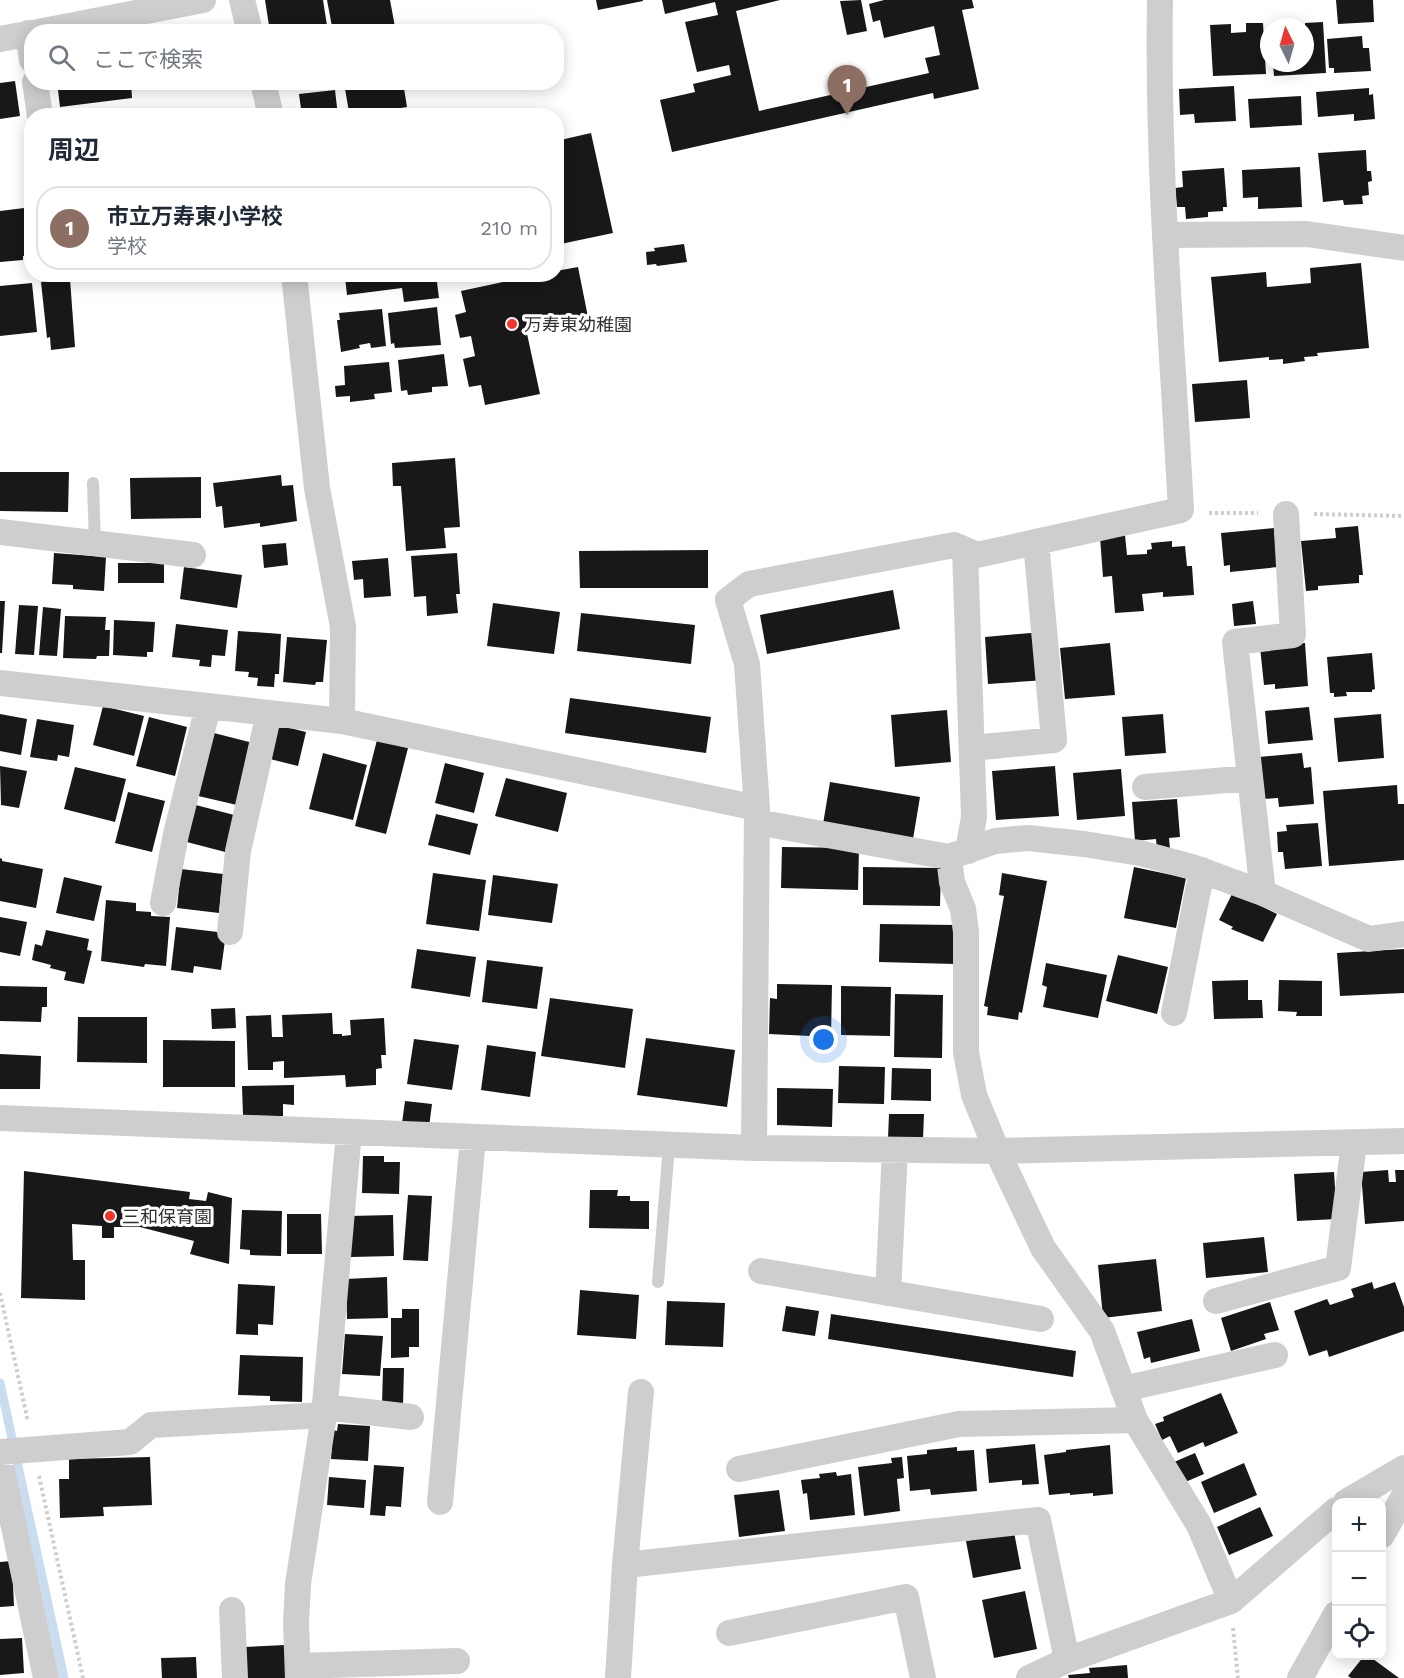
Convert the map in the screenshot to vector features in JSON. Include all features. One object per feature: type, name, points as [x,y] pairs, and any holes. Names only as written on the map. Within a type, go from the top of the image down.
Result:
[{"type":"street","points":[[79,24],[203,0]]},
{"type":"street","points":[[242,0],[248,24]]},
{"type":"street","points":[[754,1148],[757,815],[747,664],[728,600],[749,584],[954,545],[977,555],[1182,510],[1166,235],[1159,61],[1160,0]]},
{"type":"street","points":[[0,39],[24,34]]},
{"type":"street","points":[[36,90],[39,108]]},
{"type":"street","points":[[265,90],[269,108]]},
{"type":"street","points":[[1166,235],[1307,234],[1404,248]]},
{"type":"street","points":[[295,282],[317,488],[343,627],[342,722]]},
{"type":"street","points":[[1263,894],[1235,642],[1293,635],[1286,514]]},
{"type":"street","points":[[0,532],[193,555]]},
{"type":"street","points":[[972,748],[1054,740],[1036,542]]},
{"type":"street","points":[[965,550],[974,817],[958,854],[952,882],[963,909],[966,932],[966,1052],[974,1095],[997,1151],[1043,1248],[1102,1331],[1135,1420],[1199,1525],[1230,1601]]},
{"type":"street","points":[[0,683],[342,722],[757,815],[958,854],[995,841],[1028,838],[1084,843],[1202,870],[1370,939],[1404,934]]},
{"type":"street","points":[[163,903],[176,834],[208,707]]},
{"type":"street","points":[[230,932],[238,851],[269,713]]},
{"type":"street","points":[[1144,788],[1250,778]]},
{"type":"street","points":[[1174,1013],[1202,870]]},
{"type":"street","points":[[0,1118],[754,1148],[997,1151],[1404,1141]]},
{"type":"street","points":[[349,1132],[324,1411],[298,1584],[296,1623],[298,1672],[457,1661]]},
{"type":"street","points":[[440,1502],[473,1138]]},
{"type":"street","points":[[1216,1301],[1338,1268],[1354,1143]]},
{"type":"street","points":[[888,1293],[895,1150]]},
{"type":"street","points":[[761,1271],[1041,1319]]},
{"type":"street","points":[[1123,1389],[1275,1355]]},
{"type":"street","points":[[618,1678],[625,1565],[641,1392]]},
{"type":"street","points":[[46,1678],[13,1453],[130,1442],[151,1425],[324,1411],[411,1418]]},
{"type":"street","points":[[739,1469],[959,1424],[1135,1420]]},
{"type":"street","points":[[1354,1498],[1404,1468]]},
{"type":"street","points":[[1386,1528],[1404,1496]]},
{"type":"street","points":[[1029,1678],[1067,1660],[1230,1601],[1332,1513]]},
{"type":"street","points":[[625,1565],[1038,1520],[1067,1660]]},
{"type":"street","points":[[729,1633],[906,1597],[923,1678]]},
{"type":"street","points":[[232,1610],[235,1678]]},
{"type":"street","points":[[1300,1678],[1332,1621]]},
{"type":"lane","points":[[93,483],[94,543]]},
{"type":"lane","points":[[658,1282],[669,1145]]},
{"type":"path","points":[[0,1293],[13,1453],[83,1678]]},
{"type":"path","points":[[1230,1601],[1238,1678]]},
{"type":"building","points":[[265,0],[323,0],[327,24],[269,24]]},
{"type":"building","points":[[327,0],[390,0],[394,24],[332,24]]},
{"type":"building","points":[[596,0],[643,0],[643,1],[598,10]]},
{"type":"building","points":[[662,0],[780,0],[736,11],[759,111],[929,73],[925,58],[940,55],[934,26],[884,38],[880,20],[873,22],[869,4],[884,0],[972,0],[974,8],[962,10],[979,89],[934,99],[933,93],[672,152],[660,100],[695,92],[693,84],[731,75],[729,65],[697,72],[685,22],[718,15],[715,2],[665,14]]},
{"type":"building","points":[[861,0],[867,31],[847,35],[840,1]]},
{"type":"building","points":[[1336,0],[1373,0],[1374,22],[1338,24]]},
{"type":"building","points":[[1314,22],[1323,22],[1326,73],[1274,76],[1274,72],[1314,72]]},
{"type":"building","points":[[1246,23],[1260,23],[1260,72],[1266,72],[1266,74],[1213,76],[1210,25],[1231,24],[1231,33],[1246,32]]},
{"type":"building","points":[[1362,36],[1363,48],[1369,48],[1371,71],[1334,73],[1334,68],[1329,68],[1327,39]]},
{"type":"building","points":[[15,81],[20,116],[0,119],[0,83]]},
{"type":"building","points":[[1234,86],[1236,121],[1195,123],[1194,114],[1180,115],[1179,89]]},
{"type":"building","points":[[1369,88],[1369,95],[1373,94],[1375,119],[1354,121],[1354,114],[1318,117],[1316,92]]},
{"type":"building","points":[[58,90],[132,90],[132,98],[60,107]]},
{"type":"building","points":[[335,90],[337,108],[301,108],[299,94]]},
{"type":"building","points":[[345,90],[404,90],[407,107],[348,108]]},
{"type":"building","points":[[1301,96],[1302,125],[1250,128],[1248,99]]},
{"type":"building","points":[[591,133],[613,233],[564,243],[564,139]]},
{"type":"building","points":[[1366,150],[1367,171],[1371,171],[1372,181],[1368,182],[1369,195],[1362,196],[1363,204],[1344,205],[1343,200],[1323,202],[1318,153]]},
{"type":"building","points":[[1300,167],[1302,207],[1258,209],[1258,197],[1243,198],[1242,170]]},
{"type":"building","points":[[1224,168],[1227,207],[1223,207],[1223,211],[1208,212],[1208,217],[1186,219],[1185,207],[1177,207],[1175,188],[1183,187],[1182,171]]},
{"type":"building","points":[[24,208],[23,260],[0,262],[0,211]]},
{"type":"building","points":[[684,244],[687,262],[647,265],[646,252],[655,251],[654,248]]},
{"type":"building","points":[[1361,263],[1369,348],[1317,353],[1318,356],[1304,357],[1305,361],[1283,364],[1283,359],[1269,360],[1269,357],[1219,362],[1211,277],[1266,272],[1267,287],[1311,283],[1310,268]]},
{"type":"building","points":[[578,267],[588,317],[526,329],[540,394],[485,405],[481,385],[469,387],[463,359],[475,356],[471,336],[460,338],[455,315],[466,312],[461,291],[503,282],[564,282],[564,270]]},
{"type":"building","points":[[41,282],[70,282],[75,347],[51,350],[50,337],[47,338]]},
{"type":"building","points":[[346,282],[437,282],[439,298],[404,302],[402,288],[347,295]]},
{"type":"building","points":[[32,283],[37,332],[0,336],[0,286]]},
{"type":"building","points":[[437,307],[441,345],[395,348],[394,343],[391,344],[388,313]]},
{"type":"building","points":[[382,309],[386,346],[371,348],[370,343],[359,345],[360,348],[341,352],[337,320],[340,320],[339,313]]},
{"type":"building","points":[[444,354],[448,386],[432,387],[432,392],[408,395],[407,390],[401,391],[398,360]]},
{"type":"building","points":[[389,362],[392,392],[374,394],[375,399],[350,402],[350,396],[336,397],[335,386],[345,385],[344,366]]},
{"type":"building","points":[[1247,380],[1250,418],[1195,422],[1192,384]]},
{"type":"building","points":[[455,458],[460,527],[444,528],[446,548],[406,551],[401,486],[393,486],[392,463]]},
{"type":"building","points":[[0,472],[69,472],[68,512],[0,511]]},
{"type":"building","points":[[281,475],[282,486],[293,485],[297,521],[260,527],[260,523],[224,528],[222,506],[216,507],[213,483]]},
{"type":"building","points":[[201,477],[201,518],[131,519],[130,478]]},
{"type":"building","points":[[1358,526],[1363,575],[1359,575],[1359,583],[1318,586],[1318,590],[1306,591],[1301,541],[1336,538],[1335,528]]},
{"type":"building","points":[[1274,528],[1278,567],[1230,572],[1230,565],[1224,566],[1221,533]]},
{"type":"building","points":[[1125,535],[1127,555],[1147,554],[1147,550],[1152,549],[1151,543],[1172,541],[1172,547],[1185,546],[1187,566],[1192,566],[1194,595],[1163,597],[1163,592],[1142,594],[1144,611],[1115,613],[1112,576],[1103,577],[1100,537]]},
{"type":"building","points":[[286,543],[288,565],[264,568],[262,545]]},
{"type":"building","points":[[708,550],[708,588],[580,588],[579,551]]},
{"type":"building","points":[[54,553],[106,557],[104,591],[73,589],[73,585],[52,584]]},
{"type":"building","points":[[457,553],[460,594],[456,594],[458,613],[427,616],[426,596],[414,597],[411,556]]},
{"type":"building","points":[[388,558],[391,596],[364,598],[363,579],[354,580],[352,561]]},
{"type":"building","points":[[118,563],[164,563],[164,583],[118,583]]},
{"type":"building","points":[[184,567],[242,575],[237,608],[180,599]]},
{"type":"building","points":[[893,590],[900,629],[767,654],[760,615]]},
{"type":"building","points":[[0,601],[5,601],[2,653],[0,653]]},
{"type":"building","points":[[1253,601],[1256,624],[1234,626],[1232,604]]},
{"type":"building","points":[[493,603],[560,612],[554,654],[487,646]]},
{"type":"building","points":[[19,605],[38,606],[34,655],[15,654]]},
{"type":"building","points":[[43,607],[61,609],[57,656],[39,655]]},
{"type":"building","points":[[581,613],[695,625],[691,664],[577,651]]},
{"type":"building","points":[[65,616],[106,617],[105,630],[110,630],[109,656],[97,656],[96,659],[63,658]]},
{"type":"building","points":[[114,620],[155,622],[153,652],[147,652],[147,657],[113,655]]},
{"type":"building","points":[[176,624],[228,630],[225,656],[212,655],[211,667],[199,666],[200,660],[172,657]]},
{"type":"building","points":[[238,631],[281,634],[279,674],[275,674],[274,687],[257,686],[258,678],[248,677],[249,672],[235,671]]},
{"type":"building","points":[[1042,632],[1046,680],[988,684],[985,637]]},
{"type":"building","points":[[287,637],[327,640],[323,682],[316,682],[315,685],[283,682]]},
{"type":"building","points":[[1110,643],[1115,695],[1065,699],[1060,648]]},
{"type":"building","points":[[1305,643],[1308,686],[1275,689],[1275,684],[1264,685],[1260,647]]},
{"type":"building","points":[[1372,653],[1375,689],[1372,692],[1346,692],[1347,696],[1334,697],[1334,693],[1330,693],[1327,657]]},
{"type":"building","points":[[570,698],[711,717],[706,753],[565,733]]},
{"type":"building","points":[[103,706],[144,716],[134,756],[93,745]]},
{"type":"building","points":[[1309,707],[1313,740],[1268,744],[1265,711]]},
{"type":"building","points":[[947,710],[951,762],[895,767],[891,715]]},
{"type":"building","points":[[0,714],[27,719],[21,755],[0,751]]},
{"type":"building","points":[[1163,714],[1166,753],[1125,756],[1122,717]]},
{"type":"building","points":[[1381,714],[1384,758],[1338,762],[1334,718]]},
{"type":"building","points":[[149,717],[187,727],[175,776],[136,766]]},
{"type":"building","points":[[37,719],[74,725],[69,757],[58,755],[57,761],[30,757]]},
{"type":"building","points":[[274,724],[306,732],[298,766],[266,758]]},
{"type":"building","points":[[210,732],[253,743],[237,805],[194,795]]},
{"type":"building","points":[[377,740],[408,748],[386,834],[355,826]]},
{"type":"building","points":[[323,753],[367,765],[353,820],[309,809]]},
{"type":"building","points":[[1302,753],[1304,768],[1311,767],[1314,804],[1279,807],[1278,798],[1263,799],[1259,757]]},
{"type":"building","points":[[445,763],[484,773],[474,813],[435,803]]},
{"type":"building","points":[[0,766],[27,771],[19,808],[1,805]]},
{"type":"building","points":[[1055,766],[1059,816],[996,820],[992,771]]},
{"type":"building","points":[[75,767],[126,779],[115,822],[64,809]]},
{"type":"building","points":[[1121,769],[1125,816],[1077,820],[1073,773]]},
{"type":"building","points":[[506,778],[567,793],[558,832],[495,816]]},
{"type":"building","points":[[830,782],[920,797],[913,839],[823,824]]},
{"type":"building","points":[[1397,785],[1398,804],[1404,804],[1404,860],[1329,866],[1323,791]]},
{"type":"building","points":[[128,792],[165,801],[152,852],[115,843]]},
{"type":"building","points":[[1177,799],[1180,837],[1169,838],[1170,849],[1157,850],[1156,839],[1135,841],[1132,802]]},
{"type":"building","points":[[192,804],[238,816],[229,853],[183,841]]},
{"type":"building","points":[[436,814],[478,824],[470,855],[428,845]]},
{"type":"building","points":[[1318,823],[1322,866],[1285,869],[1283,852],[1278,852],[1277,832],[1287,831],[1286,825]]},
{"type":"building","points":[[782,847],[859,848],[858,890],[781,888]]},
{"type":"building","points":[[0,858],[2,861],[43,869],[36,908],[0,901]]},
{"type":"building","points":[[863,867],[941,868],[940,906],[863,905]]},
{"type":"building","points":[[1134,867],[1186,878],[1176,928],[1124,918]]},
{"type":"building","points":[[181,869],[223,874],[219,913],[177,908]]},
{"type":"building","points":[[433,873],[486,880],[479,931],[426,924]]},
{"type":"building","points":[[1002,873],[1047,881],[1022,1013],[1019,1012],[1018,1020],[987,1015],[988,1007],[984,1006],[1004,896],[999,895]]},
{"type":"building","points":[[493,875],[558,884],[552,923],[488,915]]},
{"type":"building","points":[[64,877],[102,886],[94,921],[56,913]]},
{"type":"building","points":[[1233,892],[1277,914],[1263,942],[1231,929],[1233,927],[1219,920]]},
{"type":"building","points":[[106,900],[136,903],[136,911],[151,912],[151,916],[170,917],[166,966],[145,964],[144,967],[101,961]]},
{"type":"building","points":[[0,917],[27,922],[20,956],[0,952]]},
{"type":"building","points":[[880,924],[956,925],[955,964],[879,962]]},
{"type":"building","points":[[176,927],[226,933],[221,970],[194,966],[193,973],[171,970]]},
{"type":"building","points":[[46,930],[89,939],[87,950],[92,951],[84,984],[64,980],[66,972],[32,960],[35,944],[42,946]]},
{"type":"building","points":[[417,949],[476,957],[470,997],[411,988]]},
{"type":"building","points":[[1404,949],[1404,993],[1340,996],[1337,953]]},
{"type":"building","points":[[1118,955],[1168,967],[1157,1014],[1106,1001]]},
{"type":"building","points":[[487,960],[543,967],[537,1009],[482,1002]]},
{"type":"building","points":[[1046,963],[1107,975],[1098,1018],[1043,1007],[1047,987],[1042,985]]},
{"type":"building","points":[[1248,980],[1248,1000],[1262,1000],[1263,1018],[1214,1019],[1212,981]]},
{"type":"building","points":[[1279,980],[1322,981],[1322,1016],[1296,1016],[1297,1012],[1278,1011]]},
{"type":"building","points":[[777,984],[832,985],[831,1037],[769,1034],[770,998],[777,999]]},
{"type":"building","points":[[0,986],[47,987],[47,1007],[42,1007],[41,1022],[0,1021]]},
{"type":"building","points":[[841,986],[891,987],[890,1036],[841,1035]]},
{"type":"building","points":[[895,994],[943,995],[942,1058],[894,1057]]},
{"type":"building","points":[[550,998],[633,1009],[625,1068],[541,1056]]},
{"type":"building","points":[[235,1008],[236,1028],[212,1029],[211,1009]]},
{"type":"building","points":[[332,1013],[333,1034],[342,1034],[342,1036],[351,1035],[350,1020],[384,1018],[386,1055],[381,1055],[382,1068],[376,1069],[376,1085],[346,1087],[345,1075],[284,1078],[284,1061],[273,1062],[273,1070],[248,1070],[246,1016],[271,1015],[272,1037],[283,1037],[282,1015]]},
{"type":"building","points":[[78,1017],[147,1017],[147,1063],[77,1062]]},
{"type":"building","points":[[646,1038],[735,1050],[727,1107],[637,1095]]},
{"type":"building","points":[[414,1039],[459,1045],[452,1090],[407,1084]]},
{"type":"building","points":[[163,1040],[235,1041],[235,1087],[163,1087]]},
{"type":"building","points":[[487,1045],[536,1052],[530,1097],[481,1090]]},
{"type":"building","points":[[0,1054],[41,1056],[40,1089],[0,1089]]},
{"type":"building","points":[[839,1066],[885,1067],[884,1104],[838,1103]]},
{"type":"building","points":[[892,1068],[931,1069],[931,1101],[891,1100]]},
{"type":"building","points":[[294,1085],[294,1105],[283,1104],[283,1116],[243,1116],[242,1086]]},
{"type":"building","points":[[777,1088],[833,1089],[832,1127],[777,1125]]},
{"type":"building","points":[[405,1101],[432,1104],[429,1127],[402,1123]]},
{"type":"building","points":[[889,1114],[924,1114],[923,1139],[888,1138]]},
{"type":"building","points":[[363,1156],[384,1156],[384,1162],[400,1162],[399,1194],[362,1193]]},
{"type":"building","points":[[1388,1170],[1389,1182],[1396,1182],[1395,1170],[1404,1170],[1404,1221],[1365,1224],[1361,1172]]},
{"type":"building","points":[[24,1171],[190,1192],[189,1199],[206,1201],[208,1192],[232,1198],[229,1264],[190,1254],[194,1241],[140,1227],[114,1227],[114,1238],[102,1238],[102,1226],[72,1224],[73,1260],[85,1260],[85,1300],[21,1298]]},
{"type":"building","points":[[1334,1172],[1337,1219],[1297,1221],[1294,1174]]},
{"type":"building","points":[[590,1190],[618,1190],[617,1196],[630,1196],[630,1201],[649,1201],[649,1229],[589,1228]]},
{"type":"building","points":[[408,1195],[432,1196],[428,1261],[403,1260]]},
{"type":"building","points":[[242,1210],[282,1211],[281,1256],[250,1255],[250,1250],[240,1249]]},
{"type":"building","points":[[287,1214],[321,1214],[322,1254],[287,1254]]},
{"type":"building","points":[[393,1215],[394,1256],[351,1257],[349,1216]]},
{"type":"building","points":[[1264,1237],[1268,1272],[1206,1278],[1203,1243]]},
{"type":"building","points":[[1156,1259],[1162,1311],[1103,1318],[1098,1265]]},
{"type":"building","points":[[387,1277],[388,1318],[347,1319],[346,1279]]},
{"type":"building","points":[[1372,1282],[1374,1289],[1395,1282],[1404,1307],[1404,1331],[1329,1357],[1327,1350],[1309,1356],[1294,1311],[1327,1299],[1330,1305],[1354,1297],[1351,1289]]},
{"type":"building","points":[[238,1284],[275,1286],[273,1325],[258,1324],[258,1335],[236,1334]]},
{"type":"building","points":[[580,1290],[639,1295],[636,1339],[577,1335]]},
{"type":"building","points":[[667,1301],[725,1303],[723,1347],[665,1345]]},
{"type":"building","points":[[1270,1302],[1279,1330],[1264,1334],[1266,1339],[1231,1351],[1221,1318]]},
{"type":"building","points":[[786,1306],[819,1311],[815,1336],[782,1331]]},
{"type":"building","points":[[402,1309],[419,1309],[419,1347],[409,1347],[409,1357],[391,1358],[391,1318],[402,1318]]},
{"type":"building","points":[[831,1314],[1076,1351],[1073,1377],[828,1339]]},
{"type":"building","points":[[1192,1319],[1200,1351],[1151,1363],[1150,1357],[1144,1359],[1137,1332]]},
{"type":"building","points":[[345,1334],[383,1336],[380,1376],[342,1374]]},
{"type":"building","points":[[240,1355],[303,1357],[302,1402],[270,1401],[270,1396],[238,1395]]},
{"type":"building","points":[[383,1368],[404,1368],[403,1406],[382,1405]]},
{"type":"building","points":[[1221,1393],[1238,1433],[1205,1447],[1203,1442],[1178,1453],[1170,1436],[1162,1440],[1155,1424],[1164,1421],[1163,1417]]},
{"type":"building","points":[[338,1424],[370,1426],[368,1461],[331,1459],[333,1430],[337,1431]]},
{"type":"building","points":[[1035,1444],[1039,1484],[1022,1485],[1022,1480],[989,1483],[986,1449]]},
{"type":"building","points":[[1110,1445],[1113,1494],[1049,1495],[1044,1455]]},
{"type":"building","points":[[957,1447],[957,1451],[974,1450],[977,1491],[931,1495],[930,1489],[910,1491],[907,1456],[927,1454],[927,1450]]},
{"type":"building","points":[[1195,1453],[1204,1474],[1183,1483],[1174,1462]]},
{"type":"building","points":[[150,1457],[152,1505],[103,1507],[104,1516],[60,1518],[59,1479],[69,1479],[69,1459]]},
{"type":"building","points":[[902,1457],[904,1478],[897,1479],[900,1511],[864,1516],[858,1467],[892,1463],[891,1458]]},
{"type":"building","points":[[1244,1463],[1257,1495],[1214,1513],[1201,1482]]},
{"type":"building","points":[[374,1465],[404,1467],[401,1507],[386,1506],[385,1516],[370,1515]]},
{"type":"building","points":[[836,1472],[837,1476],[851,1474],[855,1515],[810,1520],[807,1493],[803,1494],[801,1480],[820,1478],[819,1474]]},
{"type":"building","points":[[329,1477],[366,1480],[364,1508],[327,1505]]},
{"type":"building","points":[[779,1490],[785,1531],[739,1537],[734,1495]]},
{"type":"building","points":[[1260,1507],[1273,1536],[1229,1555],[1217,1527]]},
{"type":"building","points":[[1014,1532],[1021,1569],[973,1578],[966,1541]]},
{"type":"building","points":[[12,1561],[14,1606],[0,1607],[0,1562]]},
{"type":"building","points":[[1025,1591],[1037,1649],[994,1658],[982,1600]]},
{"type":"building","points":[[22,1638],[24,1673],[0,1675],[0,1639]]},
{"type":"building","points":[[285,1645],[287,1678],[246,1678],[244,1647]]},
{"type":"building","points":[[196,1657],[197,1678],[162,1678],[161,1658]]},
{"type":"building","points":[[1361,1660],[1374,1660],[1399,1678],[1351,1678],[1348,1676]]},
{"type":"building","points":[[1127,1665],[1128,1678],[1069,1678],[1068,1675],[1090,1673],[1089,1668]]},
{"type":"waterway","points":[[0,1383],[64,1678]]},
{"type":"place","name":"市立万寿東小学校","points":[[847,115]]},
{"type":"place","name":"万寿東幼稚園","points":[[512,324]]},
{"type":"place","name":"三和保育園","points":[[110,1216]]}]
